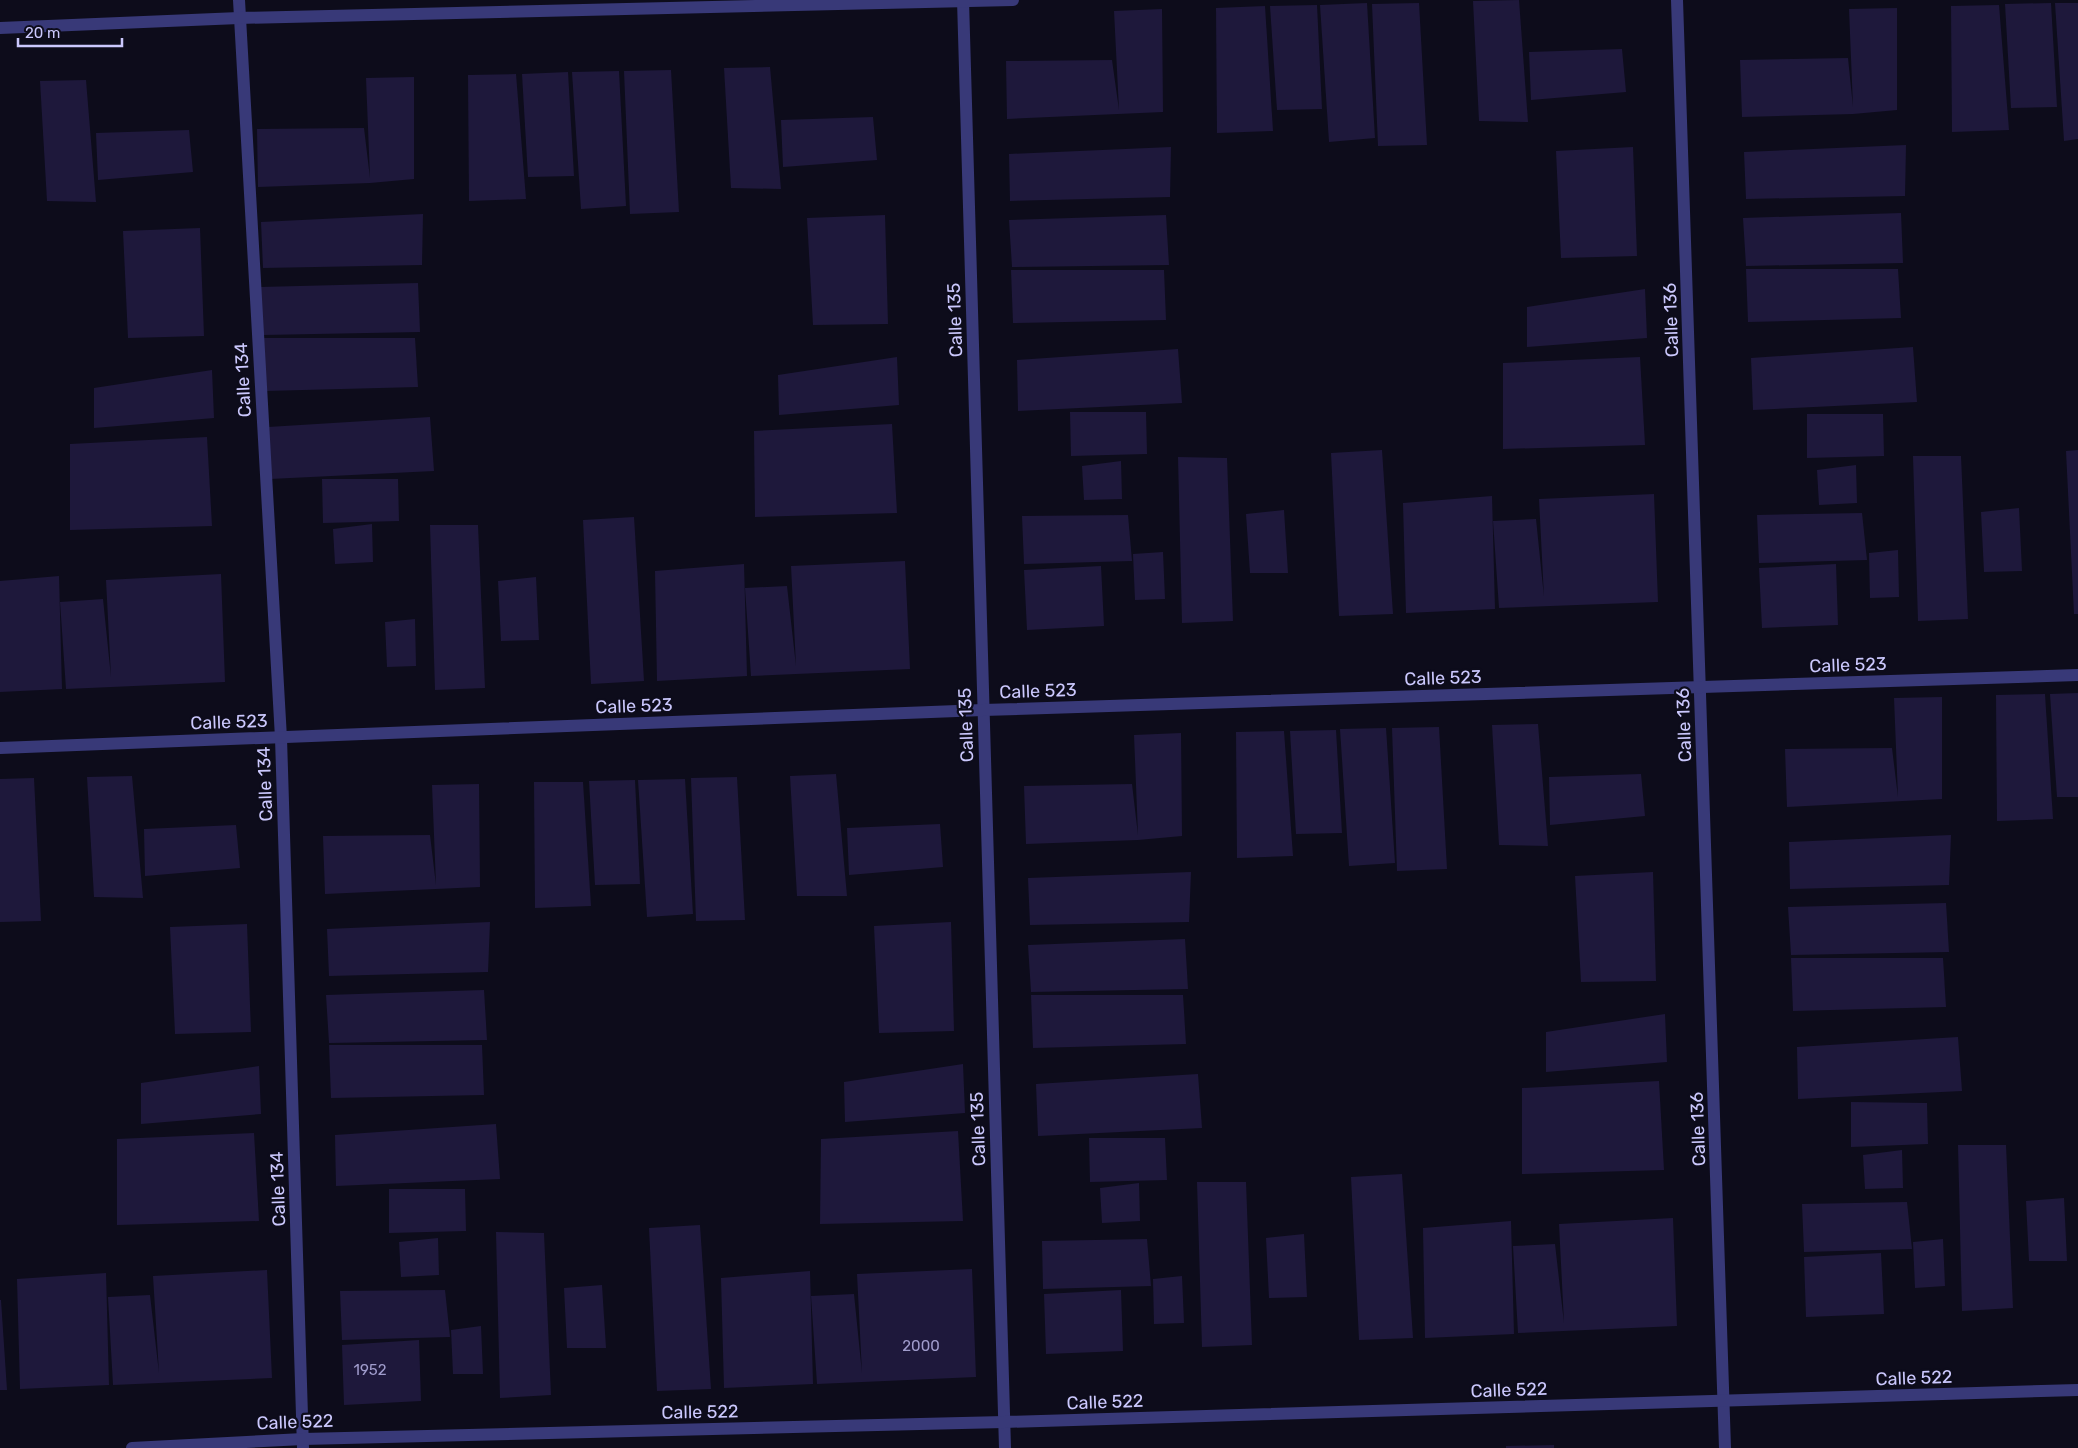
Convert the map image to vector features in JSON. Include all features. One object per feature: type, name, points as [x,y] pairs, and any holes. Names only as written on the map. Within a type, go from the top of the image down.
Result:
[{"type":"street","name":"Calle 134","points":[[239,0],[281,738],[303,1443]]},
{"type":"street","points":[[0,28],[240,18],[1013,0]]},
{"type":"street","name":"Calle 136","points":[[1677,0],[1725,1448]]},
{"type":"street","name":"Calle 135","points":[[963,1],[1005,1448]]},
{"type":"street","name":"Calle 523","points":[[0,748],[983,710],[2078,675]]},
{"type":"street","name":"Calle 522","points":[[132,1448],[2078,1390]]},
{"type":"building","points":[[1519,0],[1528,122],[1479,121],[1473,1]]},
{"type":"building","points":[[1367,3],[1375,138],[1329,142],[1320,5]]},
{"type":"building","points":[[1419,3],[1427,145],[1378,146],[1372,4]]},
{"type":"building","points":[[2051,3],[2057,107],[2011,108],[2005,4]]},
{"type":"building","points":[[2055,3],[2078,3],[2078,139],[2064,141]]},
{"type":"building","points":[[1317,5],[1322,109],[1277,110],[1270,6]]},
{"type":"building","points":[[1999,5],[2009,130],[1952,132],[1951,6]]},
{"type":"building","points":[[1265,6],[1273,131],[1217,133],[1216,8]]},
{"type":"building","points":[[1897,8],[1897,110],[1853,114],[1742,117],[1740,60],[1848,58],[1853,107],[1849,9]]},
{"type":"building","points":[[1162,9],[1163,112],[1007,119],[1006,61],[1112,60],[1119,110],[1114,11]]},
{"type":"building","points":[[1622,49],[1626,92],[1531,100],[1529,52]]},
{"type":"building","points":[[770,67],[781,189],[731,188],[724,68]]},
{"type":"building","points":[[671,70],[679,212],[630,214],[624,71]]},
{"type":"building","points":[[619,71],[626,206],[581,209],[572,72]]},
{"type":"building","points":[[568,72],[574,176],[528,177],[522,74]]},
{"type":"building","points":[[516,74],[526,199],[469,201],[468,75]]},
{"type":"building","points":[[414,77],[414,179],[370,183],[258,187],[257,129],[364,128],[370,178],[366,78]]},
{"type":"building","points":[[86,80],[96,202],[47,201],[40,81]]},
{"type":"building","points":[[873,117],[877,160],[783,167],[781,120]]},
{"type":"building","points":[[189,130],[193,172],[98,180],[96,133]]},
{"type":"building","points":[[1906,145],[1905,196],[1746,199],[1744,152]]},
{"type":"building","points":[[1171,147],[1170,197],[1010,201],[1009,154]]},
{"type":"building","points":[[1633,147],[1637,256],[1561,258],[1556,151]]},
{"type":"building","points":[[1901,213],[1903,263],[1746,266],[1743,218]]},
{"type":"building","points":[[423,214],[422,265],[263,268],[261,222]]},
{"type":"building","points":[[885,215],[888,324],[813,325],[807,218]]},
{"type":"building","points":[[1166,215],[1169,265],[1012,267],[1009,220]]},
{"type":"building","points":[[200,228],[204,336],[128,338],[123,231]]},
{"type":"building","points":[[1746,269],[1898,269],[1901,318],[1748,322]]},
{"type":"building","points":[[1011,270],[1164,270],[1166,320],[1013,323]]},
{"type":"building","points":[[418,283],[420,332],[263,335],[260,287]]},
{"type":"building","points":[[1645,289],[1647,338],[1527,347],[1527,307]]},
{"type":"building","points":[[263,338],[415,338],[418,387],[265,391]]},
{"type":"building","points":[[1913,347],[1917,402],[1753,410],[1751,358]]},
{"type":"building","points":[[1178,349],[1182,403],[1018,411],[1017,360]]},
{"type":"building","points":[[897,357],[899,405],[779,415],[778,375]]},
{"type":"building","points":[[1640,357],[1645,445],[1503,449],[1503,363]]},
{"type":"building","points":[[212,370],[214,418],[94,428],[94,388]]},
{"type":"building","points":[[1070,412],[1146,412],[1147,454],[1071,456]]},
{"type":"building","points":[[1807,414],[1883,414],[1884,456],[1807,458]]},
{"type":"building","points":[[430,417],[434,471],[270,479],[268,427]]},
{"type":"building","points":[[892,424],[897,513],[755,517],[754,431]]},
{"type":"building","points":[[207,437],[212,526],[70,530],[70,444]]},
{"type":"building","points":[[1382,450],[1393,614],[1339,616],[1331,453]]},
{"type":"building","points":[[2078,450],[2078,614],[2074,614],[2066,451]]},
{"type":"building","points":[[1913,456],[1961,456],[1968,619],[1918,621]]},
{"type":"building","points":[[1178,457],[1227,458],[1233,621],[1182,623]]},
{"type":"building","points":[[1121,461],[1122,499],[1084,500],[1082,466]]},
{"type":"building","points":[[1856,465],[1857,503],[1819,505],[1817,470]]},
{"type":"building","points":[[322,479],[398,479],[399,521],[323,523]]},
{"type":"building","points":[[1654,494],[1658,602],[1499,608],[1493,521],[1536,519],[1544,597],[1539,499]]},
{"type":"building","points":[[1492,496],[1495,609],[1406,613],[1403,503]]},
{"type":"building","points":[[2019,508],[2022,571],[1984,572],[1981,512]]},
{"type":"building","points":[[1284,510],[1288,573],[1250,573],[1246,514]]},
{"type":"building","points":[[1862,513],[1867,560],[1759,563],[1757,515]]},
{"type":"building","points":[[1128,515],[1132,561],[1024,564],[1022,516]]},
{"type":"building","points":[[634,517],[644,681],[591,684],[583,520]]},
{"type":"building","points":[[372,524],[373,562],[335,564],[333,529]]},
{"type":"building","points":[[430,525],[478,525],[485,688],[435,690]]},
{"type":"building","points":[[1898,550],[1899,597],[1870,598],[1869,553]]},
{"type":"building","points":[[1163,552],[1165,599],[1135,600],[1133,554]]},
{"type":"building","points":[[905,561],[910,669],[751,676],[745,588],[787,586],[796,666],[791,566]]},
{"type":"building","points":[[744,564],[747,676],[657,681],[655,571]]},
{"type":"building","points":[[1836,564],[1838,625],[1762,628],[1759,568]]},
{"type":"building","points":[[1101,566],[1104,626],[1027,630],[1024,570]]},
{"type":"building","points":[[221,574],[225,682],[66,689],[60,602],[103,599],[111,677],[106,580]]},
{"type":"building","points":[[59,576],[62,689],[0,692],[0,581]]},
{"type":"building","points":[[536,577],[539,640],[501,641],[498,581]]},
{"type":"building","points":[[415,619],[416,666],[387,667],[385,622]]},
{"type":"building","points":[[2078,693],[2078,797],[2057,797],[2050,694]]},
{"type":"building","points":[[2045,694],[2053,819],[1997,821],[1996,695]]},
{"type":"building","points":[[1942,697],[1942,799],[1787,807],[1785,749],[1892,748],[1898,797],[1894,698]]},
{"type":"building","points":[[1538,724],[1548,846],[1499,845],[1492,725]]},
{"type":"building","points":[[1439,727],[1447,869],[1397,871],[1392,728]]},
{"type":"building","points":[[1386,728],[1395,863],[1349,866],[1340,729]]},
{"type":"building","points":[[1336,730],[1342,833],[1296,834],[1290,731]]},
{"type":"building","points":[[1284,731],[1293,856],[1237,858],[1236,732]]},
{"type":"building","points":[[1181,733],[1182,836],[1138,840],[1026,844],[1024,786],[1132,784],[1138,835],[1134,735]]},
{"type":"building","points":[[836,774],[847,896],[797,896],[790,776]]},
{"type":"building","points":[[1641,774],[1645,816],[1550,825],[1549,777]]},
{"type":"building","points":[[132,776],[143,898],[94,897],[87,777]]},
{"type":"building","points":[[737,777],[745,920],[696,921],[691,778]]},
{"type":"building","points":[[34,778],[41,921],[0,922],[0,779]]},
{"type":"building","points":[[685,779],[693,914],[647,917],[638,780]]},
{"type":"building","points":[[635,780],[640,884],[595,885],[589,781]]},
{"type":"building","points":[[534,782],[583,782],[591,906],[535,908]]},
{"type":"building","points":[[479,784],[480,887],[325,894],[323,836],[430,835],[436,885],[432,785]]},
{"type":"building","points":[[940,824],[943,867],[849,875],[847,828]]},
{"type":"building","points":[[236,825],[240,868],[145,876],[144,829]]},
{"type":"building","points":[[1951,835],[1949,885],[1790,889],[1789,842]]},
{"type":"building","points":[[1191,872],[1189,922],[1030,925],[1028,878]]},
{"type":"building","points":[[1653,872],[1656,981],[1581,982],[1575,876]]},
{"type":"building","points":[[1946,903],[1949,952],[1791,955],[1788,907]]},
{"type":"building","points":[[490,922],[488,972],[329,976],[327,929]]},
{"type":"building","points":[[951,922],[954,1031],[879,1033],[874,926]]},
{"type":"building","points":[[247,924],[251,1032],[175,1034],[170,927]]},
{"type":"building","points":[[1185,939],[1188,989],[1031,992],[1028,945]]},
{"type":"building","points":[[1791,958],[1943,958],[1946,1007],[1793,1011]]},
{"type":"building","points":[[484,990],[487,1040],[329,1043],[326,995]]},
{"type":"building","points":[[1031,995],[1183,995],[1186,1044],[1033,1048]]},
{"type":"building","points":[[1665,1014],[1667,1062],[1546,1072],[1546,1032]]},
{"type":"building","points":[[1958,1037],[1962,1091],[1798,1099],[1797,1047]]},
{"type":"building","points":[[329,1045],[482,1045],[484,1095],[331,1098]]},
{"type":"building","points":[[963,1064],[965,1113],[845,1122],[844,1082]]},
{"type":"building","points":[[259,1066],[261,1114],[141,1124],[141,1083]]},
{"type":"building","points":[[1198,1074],[1202,1128],[1038,1136],[1036,1084]]},
{"type":"building","points":[[1659,1081],[1664,1170],[1522,1174],[1522,1088]]},
{"type":"building","points":[[1851,1102],[1927,1103],[1928,1144],[1851,1147]]},
{"type":"building","points":[[496,1124],[500,1179],[336,1186],[335,1135]]},
{"type":"building","points":[[958,1131],[963,1221],[820,1224],[821,1139]]},
{"type":"building","points":[[254,1133],[259,1221],[117,1225],[117,1139]]},
{"type":"building","points":[[1089,1138],[1165,1138],[1167,1180],[1090,1182]]},
{"type":"building","points":[[1958,1145],[2006,1145],[2013,1308],[1962,1311]]},
{"type":"building","points":[[1902,1150],[1903,1188],[1865,1189],[1863,1155]]},
{"type":"building","points":[[1402,1174],[1413,1338],[1359,1340],[1351,1177]]},
{"type":"building","points":[[1197,1182],[1246,1182],[1252,1345],[1202,1347]]},
{"type":"building","points":[[1139,1183],[1140,1221],[1102,1223],[1100,1188]]},
{"type":"building","points":[[389,1189],[465,1189],[466,1231],[389,1233]]},
{"type":"building","points":[[2064,1198],[2067,1261],[2029,1261],[2026,1201]]},
{"type":"building","points":[[1907,1202],[1912,1249],[1804,1252],[1802,1204]]},
{"type":"building","points":[[1673,1218],[1677,1326],[1518,1333],[1513,1246],[1555,1244],[1564,1323],[1559,1224]]},
{"type":"building","points":[[1511,1221],[1514,1334],[1425,1338],[1423,1228]]},
{"type":"building","points":[[700,1225],[711,1389],[657,1391],[649,1228]]},
{"type":"building","points":[[496,1232],[544,1233],[551,1395],[500,1398]]},
{"type":"building","points":[[1304,1234],[1307,1297],[1269,1298],[1266,1238]]},
{"type":"building","points":[[438,1238],[439,1275],[401,1277],[399,1242]]},
{"type":"building","points":[[1147,1239],[1151,1286],[1043,1289],[1042,1241]]},
{"type":"building","points":[[1943,1239],[1945,1286],[1915,1288],[1913,1242]]},
{"type":"building","points":[[1881,1253],[1884,1314],[1806,1317],[1804,1257]]},
{"type":"building","points":[[972,1269],[976,1377],[817,1384],[811,1296],[854,1294],[862,1373],[857,1274]]},
{"type":"building","points":[[267,1270],[272,1378],[113,1385],[108,1297],[150,1295],[159,1373],[153,1276]]},
{"type":"building","points":[[810,1271],[813,1384],[724,1388],[721,1278]]},
{"type":"building","points":[[106,1273],[109,1385],[20,1389],[17,1279]]},
{"type":"building","points":[[1182,1276],[1184,1323],[1154,1324],[1153,1279]]},
{"type":"building","points":[[602,1285],[606,1348],[567,1348],[564,1288]]},
{"type":"building","points":[[445,1290],[450,1337],[342,1340],[340,1291]]},
{"type":"building","points":[[1121,1290],[1123,1351],[1046,1354],[1044,1294]]},
{"type":"building","points":[[1,1300],[7,1390],[0,1390]]},
{"type":"building","points":[[481,1326],[483,1374],[453,1374],[451,1330]]},
{"type":"building","points":[[419,1340],[421,1401],[344,1405],[342,1345]]},
{"type":"building","points":[[1554,1445],[1554,1448],[1506,1448],[1506,1446]]}]
